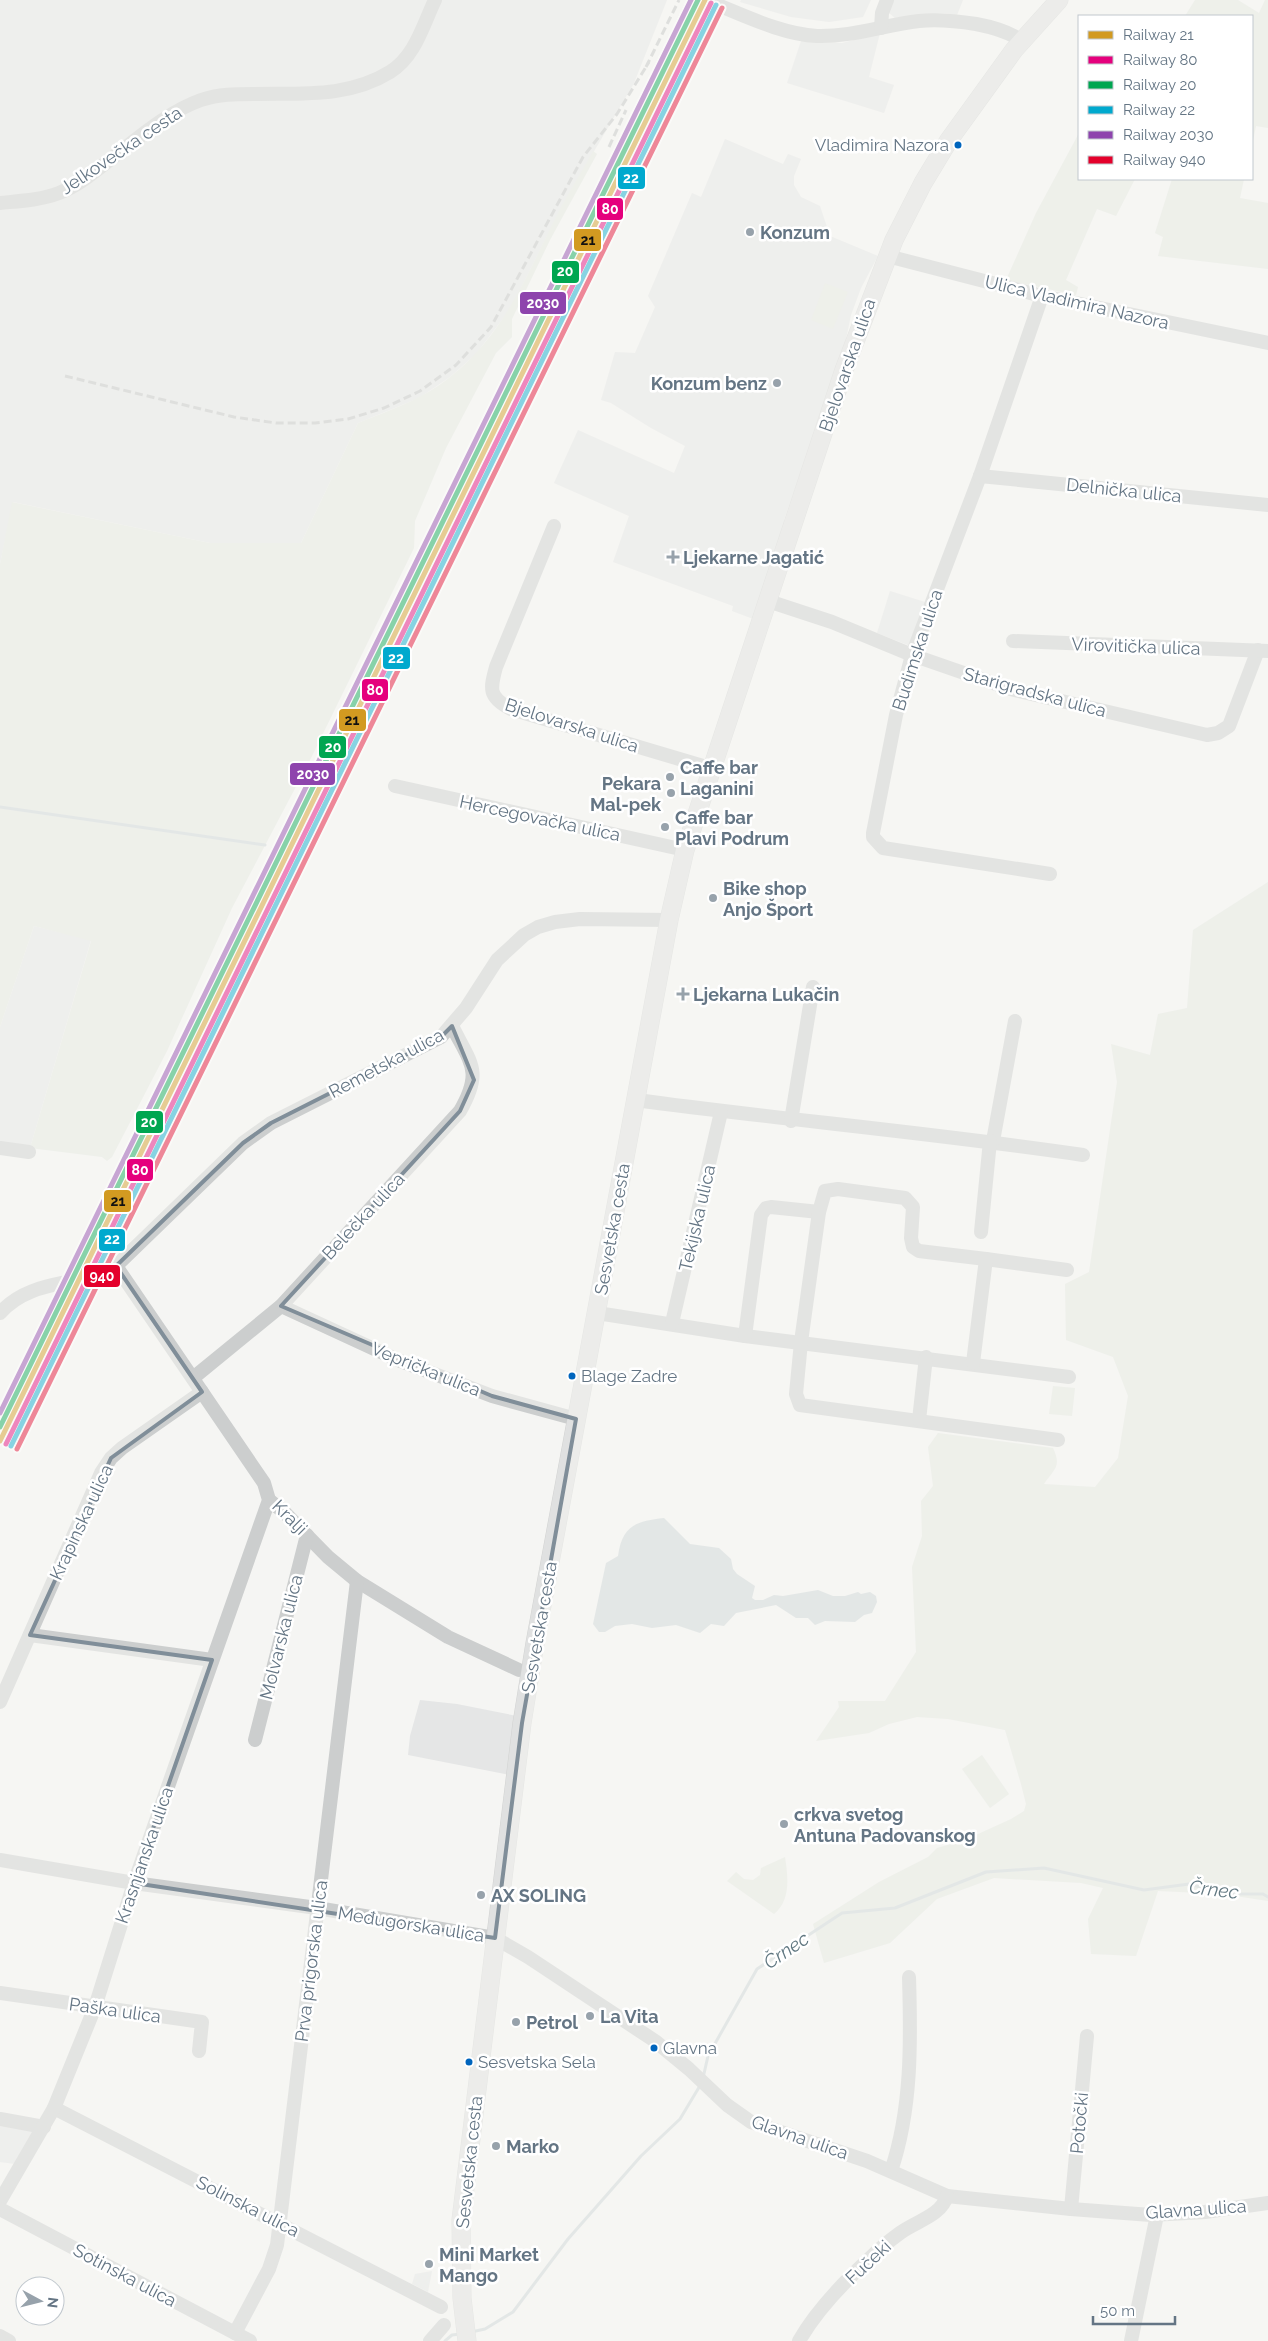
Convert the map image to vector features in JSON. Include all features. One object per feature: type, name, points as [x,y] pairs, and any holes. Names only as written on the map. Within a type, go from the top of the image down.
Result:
[{"type":"main road","name":"Bjelovarska ulica","points":[[669,920],[685,850],[775,603],[847,362],[886,258],[911,205],[941,151],[1022,41],[1059,0]]},
{"type":"main road","name":"Sesvetska cesta","points":[[466,2335],[461,2275],[461,2220],[523,1714],[669,920]]},
{"type":"street","name":"Jelkovečka cesta","points":[[0,203],[41,198],[68,189],[88,177],[163,121],[200,100],[228,94],[341,92],[360,87],[391,72],[413,49],[436,0]]},
{"type":"street","points":[[705,0],[784,30],[815,36],[842,36],[918,21],[958,21],[996,29],[1012,34],[1022,41]]},
{"type":"street","points":[[881,28],[882,13],[887,0]]},
{"type":"street","name":"Ulica Vladimira Nazora","points":[[886,258],[895,258],[1042,296],[1268,344]]},
{"type":"street","name":"Budimska ulica","points":[[1042,296],[980,476],[912,655],[896,715],[873,837],[883,848],[1050,874]]},
{"type":"street","name":"Delnička ulica","points":[[980,476],[1268,505]]},
{"type":"street","name":"Bjelovarska ulica","points":[[554,526],[496,667],[491,685],[492,694],[501,704],[510,709],[713,769]]},
{"type":"street","name":"Starigradska ulica","points":[[775,603],[832,622],[912,655],[1010,689],[1207,735],[1218,733],[1229,726],[1263,650]]},
{"type":"street","name":"Virovitička ulica","points":[[1013,641],[1263,650]]},
{"type":"street","name":"Hercegovačka ulica","points":[[395,786],[685,850]]},
{"type":"street","name":"Remetska ulica","points":[[116,1266],[243,1143],[271,1123],[441,1037],[452,1026],[497,960],[513,943],[538,927],[555,922],[580,919],[669,920]]},
{"type":"street","points":[[791,1121],[813,987]]},
{"type":"street","points":[[981,1232],[992,1141],[1015,1021]]},
{"type":"street","name":"Belečka ulica","points":[[193,1378],[281,1306],[460,1111],[474,1080],[473,1070],[452,1026]]},
{"type":"street","points":[[636,1100],[791,1121],[992,1141],[1083,1155]]},
{"type":"street","name":"Tekijska ulica","points":[[672,1323],[721,1112]]},
{"type":"street","points":[[0,1148],[29,1152]]},
{"type":"street","points":[[1058,1440],[800,1405],[796,1394],[801,1342],[819,1212],[822,1196],[829,1189],[906,1198],[911,1202],[914,1213],[911,1238],[913,1247],[919,1250],[1067,1270]]},
{"type":"street","points":[[745,1336],[763,1211],[771,1207],[819,1212]]},
{"type":"street","points":[[972,1363],[986,1259]]},
{"type":"street","points":[[0,1313],[14,1300],[33,1290],[116,1266]]},
{"type":"street","name":"Kralji","points":[[116,1266],[264,1483],[269,1500],[307,1534],[328,1557],[357,1581],[448,1637],[519,1670]]},
{"type":"street","name":"Veprička ulica","points":[[281,1306],[398,1360],[492,1396],[576,1419]]},
{"type":"street","points":[[597,1312],[745,1336],[926,1357],[1069,1377]]},
{"type":"street","points":[[919,1420],[926,1357]]},
{"type":"street","name":"Krapinska ulica","points":[[0,1702],[101,1473],[111,1458],[122,1448],[202,1392]]},
{"type":"street","name":"Krasnjanska ulica","points":[[0,2201],[54,2108],[95,2007],[134,1883],[269,1500]]},
{"type":"street","name":"Molvarska ulica","points":[[255,1740],[307,1534]]},
{"type":"street","name":"Prva prigorska ulica","points":[[235,2333],[268,2269],[277,2244],[278,2222],[357,1581]]},
{"type":"street","points":[[30,1635],[212,1660]]},
{"type":"street","name":"Međugorska ulica","points":[[0,1860],[134,1883],[317,1908],[495,1938]]},
{"type":"street","name":"Glavna ulica","points":[[495,1938],[528,1957],[655,2041],[727,2105],[751,2122],[891,2171],[947,2196],[1071,2210],[1157,2215],[1268,2203]]},
{"type":"street","points":[[891,2171],[899,2142],[905,2108],[910,2056],[909,1977]]},
{"type":"street","name":"Paška ulica","points":[[0,1993],[202,2022],[199,2051]]},
{"type":"street","name":"Potočki","points":[[1071,2210],[1086,2036]]},
{"type":"street","name":"Solinska ulica","points":[[54,2108],[441,2307]]},
{"type":"street","points":[[0,2119],[44,2127]]},
{"type":"street","name":"Fučeki","points":[[799,2341],[837,2291],[902,2232],[937,2211],[945,2202],[947,2196]]},
{"type":"street","name":"Sotinska ulica","points":[[0,2209],[250,2341]]},
{"type":"street","points":[[1130,2341],[1157,2215]]},
{"type":"street","points":[[430,2341],[444,2325]]},
{"type":"street","points":[[0,2336],[9,2341]]},
{"type":"highlighted area","points":[[452,1026],[474,1080],[460,1111],[281,1306],[492,1396],[576,1419],[522,1723],[495,1938],[134,1883],[212,1660],[30,1635],[111,1458],[202,1392],[116,1266],[243,1143],[271,1123],[441,1037]]},
{"type":"shaded area","points":[[0,0],[667,0],[634,83],[562,206],[511,308],[476,354],[450,377],[419,398],[358,423],[301,543],[210,543],[13,502],[0,564]]},
{"type":"shaded area","points":[[741,0],[871,0],[863,17],[829,22],[791,17],[740,2]]},
{"type":"shaded area","points":[[891,0],[963,0],[957,15],[944,13],[895,18],[888,12]]},
{"type":"shaded area","points":[[1195,0],[1238,0],[1259,13],[1265,0],[1268,0],[1268,128],[1256,126],[1253,140],[1253,15],[1186,15]]},
{"type":"shaded area","points":[[880,33],[869,77],[894,85],[884,113],[787,83],[801,41],[842,43]]},
{"type":"shaded area","points":[[1078,135],[1078,180],[1134,180],[1116,216],[1097,209],[1066,280],[1078,287],[1076,295],[1006,280],[1036,213]]},
{"type":"shaded area","points":[[725,139],[783,164],[788,154],[801,159],[794,176],[794,185],[801,197],[820,206],[830,236],[878,256],[861,288],[851,315],[845,344],[784,520],[786,521],[756,620],[732,611],[733,606],[613,562],[629,516],[554,483],[578,430],[674,473],[685,446],[651,428],[611,403],[601,400],[615,352],[635,353],[655,307],[648,296],[692,193],[701,197]]},
{"type":"shaded area","points":[[593,151],[597,154],[550,240],[512,319],[512,337],[496,353],[446,448],[415,521],[414,548],[311,758],[232,908],[167,1051],[112,1157],[107,1161],[102,1157],[30,1148],[91,941],[34,926],[0,1027],[0,564],[12,502],[210,543],[301,543],[358,423],[406,403],[440,385],[470,359],[502,320],[527,276],[561,207]]},
{"type":"shaded area","points":[[1172,180],[1244,180],[1240,198],[1268,203],[1268,269],[1158,256],[1163,237],[1155,233]]},
{"type":"shaded area","points":[[825,283],[848,292],[833,329],[811,320]]},
{"type":"shaded area","points":[[890,591],[925,602],[910,646],[877,633]]},
{"type":"shaded area","points":[[1268,882],[1268,1901],[1222,1894],[1158,1891],[1136,1956],[1091,1954],[1088,1919],[1103,1888],[1081,1883],[994,1878],[937,1899],[890,1943],[824,1963],[813,1924],[879,1882],[928,1857],[937,1848],[965,1840],[1024,1811],[1026,1804],[1005,1730],[948,1719],[917,1717],[889,1724],[869,1733],[816,1741],[839,1707],[838,1701],[885,1701],[916,1652],[912,1567],[922,1536],[921,1501],[933,1486],[928,1447],[938,1433],[1053,1448],[1057,1460],[1056,1468],[1044,1484],[1095,1487],[1118,1458],[1128,1396],[1113,1357],[1066,1340],[1065,1284],[1089,1272],[1117,1082],[1111,1044],[1150,1055],[1158,1014],[1187,1008],[1193,930]]},
{"type":"shaded area","points":[[34,926],[91,940],[30,1148],[0,1144],[0,1027]]},
{"type":"shaded area","points":[[1053,1386],[1075,1388],[1072,1416],[1049,1414]]},
{"type":"shaded area","points":[[664,1518],[690,1544],[719,1548],[731,1559],[733,1569],[737,1574],[755,1586],[752,1598],[755,1600],[763,1600],[774,1595],[783,1596],[818,1590],[833,1596],[870,1592],[876,1596],[877,1602],[872,1613],[864,1615],[855,1622],[825,1621],[815,1625],[808,1618],[796,1618],[776,1605],[736,1613],[724,1626],[711,1624],[700,1633],[676,1625],[652,1628],[632,1624],[615,1626],[605,1632],[599,1632],[593,1624],[606,1563],[618,1556],[623,1538],[632,1527],[638,1523]]},
{"type":"shaded area","points":[[420,1700],[457,1704],[517,1716],[510,1775],[408,1755],[410,1736]]},
{"type":"shaded area","points":[[982,1755],[1009,1794],[990,1808],[962,1769]]},
{"type":"shaded area","points":[[785,1857],[787,1872],[786,1895],[774,1914],[727,1881],[736,1872],[744,1879],[753,1880],[760,1875],[761,1868]]},
{"type":"shaded area","points":[[0,2125],[34,2131],[15,2164],[0,2162]]},
{"type":"shaded area","points":[[432,2271],[428,2292],[412,2284],[415,2274]]},
{"type":"waterway","points":[[0,807],[265,845]]},
{"type":"waterway","points":[[273,848],[278,850]]},
{"type":"waterway","points":[[292,856],[303,860]]},
{"type":"waterway","name":"Črnec","points":[[703,2078],[708,2056],[757,1969],[842,1913],[895,1908],[986,1872],[1044,1868],[1144,1890],[1189,1884],[1226,1894],[1263,1894],[1268,1897]]},
{"type":"waterway","name":"Črnec","points":[[471,2332],[485,2329],[513,2312],[568,2239],[641,2156],[680,2119],[701,2084]]},
{"type":"waterway","name":"Črnec","points":[[445,2341],[452,2335],[460,2334]]},
{"type":"railway","points":[[646,67],[679,0]]},
{"type":"railway","points":[[558,285],[587,207],[688,0]]},
{"type":"railway","points":[[65,376],[234,417],[276,423],[315,423],[348,419],[384,408],[420,391],[456,365],[491,327],[583,157],[617,114],[649,62]]},
{"type":"railway","points":[[609,147],[626,110]]},
{"type":"rail line","name":"2030","points":[[0,1413],[691,0]]},
{"type":"rail line","name":"20","points":[[0,1427],[698,0]]},
{"type":"rail line","name":"21","points":[[0,1441],[705,0]]},
{"type":"rail line","name":"80","points":[[6,1444],[711,3]]},
{"type":"rail line","name":"22","points":[[11,1446],[716,5]]},
{"type":"rail line","name":"940","points":[[17,1449],[722,8]]},
{"type":"place","name":"Vladimira Nazora","points":[[958,145]]},
{"type":"place","name":"Konzum","points":[[750,232]]},
{"type":"place","name":"Konzum benz","points":[[777,383]]},
{"type":"place","name":"Ljekarne Jagatić","points":[[673,557]]},
{"type":"place","name":"Caffe bar Laganini","points":[[670,777]]},
{"type":"place","name":"Pekara Mal-pek","points":[[671,793]]},
{"type":"place","name":"Caffe bar Plavi Podrum","points":[[665,827]]},
{"type":"place","name":"Bike shop Anjo Šport","points":[[713,898]]},
{"type":"place","name":"Ljekarna Lukačin","points":[[683,994]]},
{"type":"place","name":"Blage Zadre","points":[[572,1376]]},
{"type":"place","name":"crkva svetog Antuna Padovanskog","points":[[784,1824]]},
{"type":"place","name":"AX SOLING","points":[[481,1895]]},
{"type":"place","name":"La Vita","points":[[590,2016]]},
{"type":"place","name":"Petrol","points":[[516,2022]]},
{"type":"place","name":"Glavna","points":[[654,2048]]},
{"type":"place","name":"Sesvetska Sela","points":[[469,2062]]},
{"type":"place","name":"Marko","points":[[496,2146]]},
{"type":"place","name":"Mini Market Mango","points":[[429,2264]]}]
